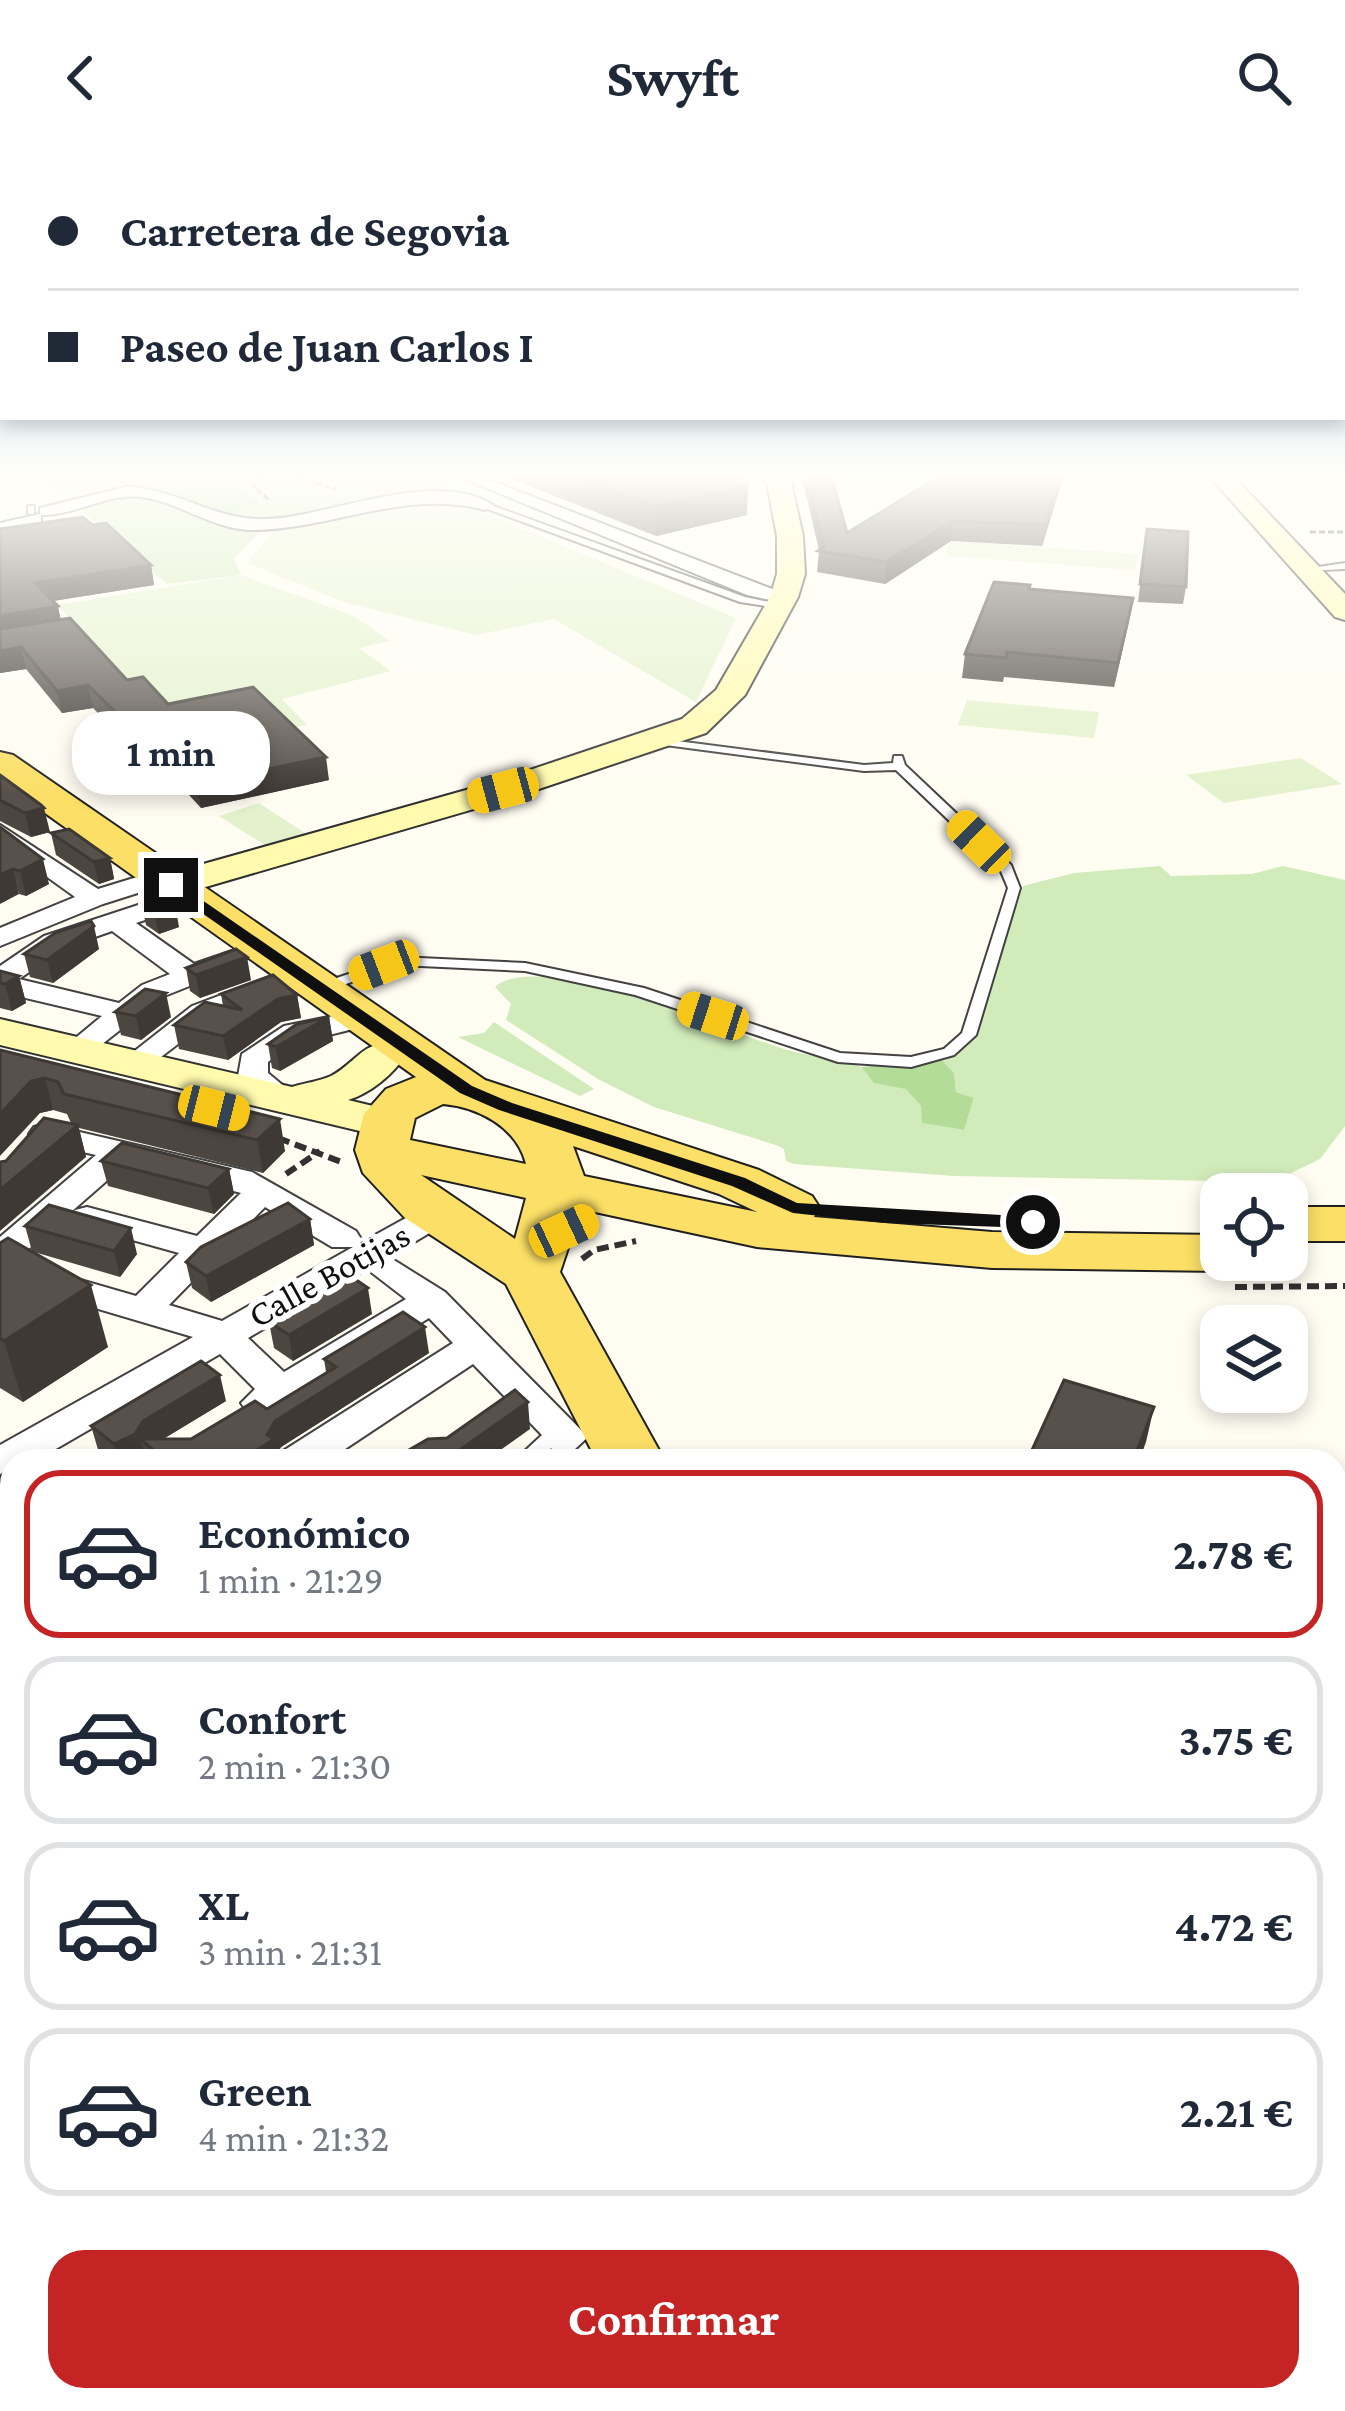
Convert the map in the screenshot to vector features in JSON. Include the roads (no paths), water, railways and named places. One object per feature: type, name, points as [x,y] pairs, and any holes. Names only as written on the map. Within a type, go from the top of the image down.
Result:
[{"type":"main road","points":[[9,779],[72,838],[173,887],[262,948],[359,1054],[546,1218],[577,1225],[637,1206],[757,1230],[876,1244],[1200,1252]]},
{"type":"main road","points":[[359,1054],[415,1050],[530,1125],[546,1218],[627,1449]]},
{"type":"main road","points":[[359,1054],[435,1089],[486,1098],[739,1182],[793,1208]]},
{"type":"main road","points":[[359,1054],[388,1171],[415,1201],[500,1258],[546,1218],[793,1208],[986,1222],[1200,1223]]},
{"type":"main road","points":[[1308,1224],[1345,1224]]},
{"type":"main road","points":[[1308,1254],[1345,1254]]},
{"type":"street","points":[[732,583],[782,601]]},
{"type":"street","points":[[0,938],[94,898],[173,887],[503,790],[694,726],[729,695],[788,583]]},
{"type":"street","points":[[1322,583],[1345,611]]},
{"type":"street","points":[[0,832],[94,898]]},
{"type":"street","points":[[25,850],[72,838]]},
{"type":"street","points":[[0,981],[54,942],[115,921],[173,887]]},
{"type":"street","points":[[115,921],[190,975]]},
{"type":"street","points":[[76,1050],[152,991],[262,948]]},
{"type":"street","points":[[0,981],[122,1012]]},
{"type":"street","points":[[152,991],[202,1012],[359,1054]]},
{"type":"street","points":[[133,1064],[202,1012]]},
{"type":"street","points":[[276,1099],[254,1076],[253,1060],[303,1030],[359,1054]]},
{"type":"street","points":[[0,1032],[276,1099],[349,1085],[359,1054]]},
{"type":"street","points":[[0,1055],[359,1054]]},
{"type":"street","points":[[276,1099],[359,1054]]},
{"type":"street","points":[[22,1163],[48,1129],[240,1179],[344,1239]]},
{"type":"street","points":[[0,1255],[123,1149]]},
{"type":"street","points":[[143,1310],[263,1190]]},
{"type":"street","points":[[55,1208],[204,1249]]},
{"type":"street","name":"Calle Botijas","points":[[32,1449],[221,1333],[445,1220]]},
{"type":"street","points":[[382,1266],[432,1300],[476,1345],[506,1399],[568,1437],[552,1449]]},
{"type":"street","points":[[0,1268],[221,1333]]},
{"type":"street","points":[[225,1425],[432,1300]]},
{"type":"street","name":"Calle Botijas","points":[[221,1333],[280,1391]]},
{"type":"street","points":[[316,1449],[476,1345]]},
{"type":"lane","points":[[359,1054],[399,961],[525,967],[639,991],[838,1057],[903,1062],[949,1052],[972,1029],[1014,888],[1006,868],[898,762],[864,768],[654,741]]}]
